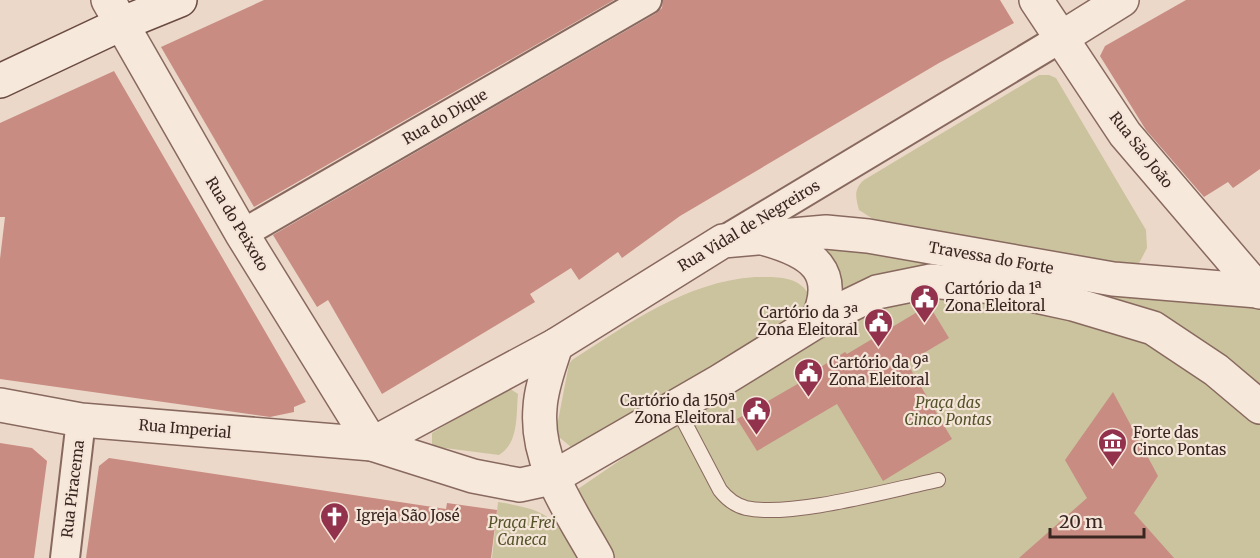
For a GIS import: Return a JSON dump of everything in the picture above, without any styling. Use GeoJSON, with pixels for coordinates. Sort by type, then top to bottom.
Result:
{"type":"FeatureCollection","features":[{"type":"Feature","properties":{"kind":"street"},"geometry":{"type":"LineString","coordinates":[[0,81],[115,12],[180,0]]}},
{"type":"Feature","properties":{"kind":"street","name":"Rua do Dique"},"geometry":{"type":"LineString","coordinates":[[242,234],[647,0]]}},
{"type":"Feature","properties":{"kind":"street","name":"Rua São João"},"geometry":{"type":"LineString","coordinates":[[1036,0],[1125,134],[1260,291]]}},
{"type":"Feature","properties":{"kind":"street","name":"Rua Vidal de Negreiros"},"geometry":{"type":"LineString","coordinates":[[372,444],[556,345],[723,241],[1122,0]]}},
{"type":"Feature","properties":{"kind":"street","name":"Rua do Peixoto"},"geometry":{"type":"LineString","coordinates":[[115,12],[242,234],[372,444]]}},
{"type":"Feature","properties":{"kind":"street","name":"Travessa do Forte"},"geometry":{"type":"LineString","coordinates":[[723,241],[826,232],[868,236],[1113,279],[1260,291]]}},
{"type":"Feature","properties":{"kind":"street"},"geometry":{"type":"LineString","coordinates":[[760,238],[789,246],[808,258],[822,272],[827,286],[824,305],[817,321]]}},
{"type":"Feature","properties":{"kind":"street"},"geometry":{"type":"LineString","coordinates":[[372,444],[473,476],[520,485],[552,478],[817,321],[877,292],[931,281],[994,287],[1073,304],[1152,328],[1216,370],[1260,407]]}},
{"type":"Feature","properties":{"kind":"street"},"geometry":{"type":"LineString","coordinates":[[556,345],[540,408],[541,431],[552,478],[597,558]]}},
{"type":"Feature","properties":{"kind":"street","name":"Rua Imperial"},"geometry":{"type":"LineString","coordinates":[[0,405],[81,420],[372,444]]}},
{"type":"Feature","properties":{"kind":"street","name":"Rua Piracema"},"geometry":{"type":"LineString","coordinates":[[65,558],[81,420]]}},
{"type":"Feature","properties":{"kind":"lane"},"geometry":{"type":"LineString","coordinates":[[1216,370],[1260,417]]}},
{"type":"Feature","properties":{"kind":"lane"},"geometry":{"type":"LineString","coordinates":[[676,406],[720,490],[728,500],[747,508],[793,509],[938,480]]}},
{"type":"Feature","properties":{"kind":"green space"},"geometry":{"type":"Polygon","coordinates":[[[1039,75],[1056,78],[1146,230],[1147,248],[1136,269],[1120,273],[873,219],[859,210],[857,191],[864,180],[1039,75]]]}},
{"type":"Feature","properties":{"kind":"green space","name":"Praça das Cinco Pontas"},"geometry":{"type":"Polygon","coordinates":[[[795,241],[1249,300],[1260,308],[1260,558],[612,558],[575,491],[717,394],[828,327],[795,241]]]}},
{"type":"Feature","properties":{"kind":"green space"},"geometry":{"type":"Polygon","coordinates":[[[755,277],[785,278],[805,288],[809,295],[802,316],[576,447],[571,447],[559,437],[557,426],[569,364],[572,360],[659,306],[705,287],[729,280],[755,277]]]}},
{"type":"Feature","properties":{"kind":"green space"},"geometry":{"type":"Polygon","coordinates":[[[509,388],[518,394],[515,428],[510,443],[499,455],[437,447],[432,444],[432,433],[509,388]]]}},
{"type":"Feature","properties":{"kind":"green space","name":"Praça Frei Caneca"},"geometry":{"type":"Polygon","coordinates":[[[498,502],[528,508],[548,517],[563,533],[579,558],[492,558],[498,502]]]}},
{"type":"Feature","properties":{"kind":"building"},"geometry":{"type":"Polygon","coordinates":[[[264,0],[614,0],[254,207],[161,47],[264,0]]]}},
{"type":"Feature","properties":{"kind":"building"},"geometry":{"type":"Polygon","coordinates":[[[663,0],[1000,0],[1014,23],[939,63],[680,216],[622,258],[618,252],[579,280],[571,268],[530,294],[535,302],[382,394],[328,300],[317,307],[273,235],[655,14],[662,8],[663,0]]]}},
{"type":"Feature","properties":{"kind":"building"},"geometry":{"type":"Polygon","coordinates":[[[1186,0],[1260,0],[1260,169],[1233,188],[1228,182],[1204,197],[1146,130],[1100,56],[1105,46],[1186,0]]]}},
{"type":"Feature","properties":{"kind":"building"},"geometry":{"type":"Polygon","coordinates":[[[114,71],[306,402],[294,407],[294,412],[270,417],[0,379],[0,259],[5,217],[0,217],[0,123],[114,71]]]}},
{"type":"Feature","properties":{"kind":"building"},"geometry":{"type":"Polygon","coordinates":[[[929,305],[949,338],[907,363],[952,439],[883,481],[837,404],[757,451],[737,419],[820,371],[819,368],[845,352],[847,354],[929,305]]]}},
{"type":"Feature","properties":{"kind":"building","name":"Forte das Cinco Pontas"},"geometry":{"type":"Polygon","coordinates":[[[1113,392],[1158,476],[1134,513],[1174,558],[1019,558],[1087,498],[1065,460],[1113,392]]]}},
{"type":"Feature","properties":{"kind":"building"},"geometry":{"type":"Polygon","coordinates":[[[0,443],[32,448],[47,461],[34,558],[0,558],[0,443]]]}},
{"type":"Feature","properties":{"kind":"building"},"geometry":{"type":"Polygon","coordinates":[[[109,458],[446,509],[447,503],[497,510],[491,558],[86,558],[99,466],[109,458]]]}},
{"type":"Feature","properties":{"kind":"place","name":"Cartório da 1ª Zona Eleitoral"},"geometry":{"type":"Point","coordinates":[924,324]}},
{"type":"Feature","properties":{"kind":"place","name":"Cartório da 3ª Zona Eleitoral"},"geometry":{"type":"Point","coordinates":[879,348]}},
{"type":"Feature","properties":{"kind":"place","name":"Cartório da 9ª Zona Eleitoral"},"geometry":{"type":"Point","coordinates":[808,398]}},
{"type":"Feature","properties":{"kind":"place","name":"Cartório da 150ª Zona Eleitoral"},"geometry":{"type":"Point","coordinates":[756,436]}},
{"type":"Feature","properties":{"kind":"place","name":"Forte das Cinco Pontas"},"geometry":{"type":"Point","coordinates":[1112,468]}},
{"type":"Feature","properties":{"kind":"place","name":"Igreja São José"},"geometry":{"type":"Point","coordinates":[335,542]}}]}
